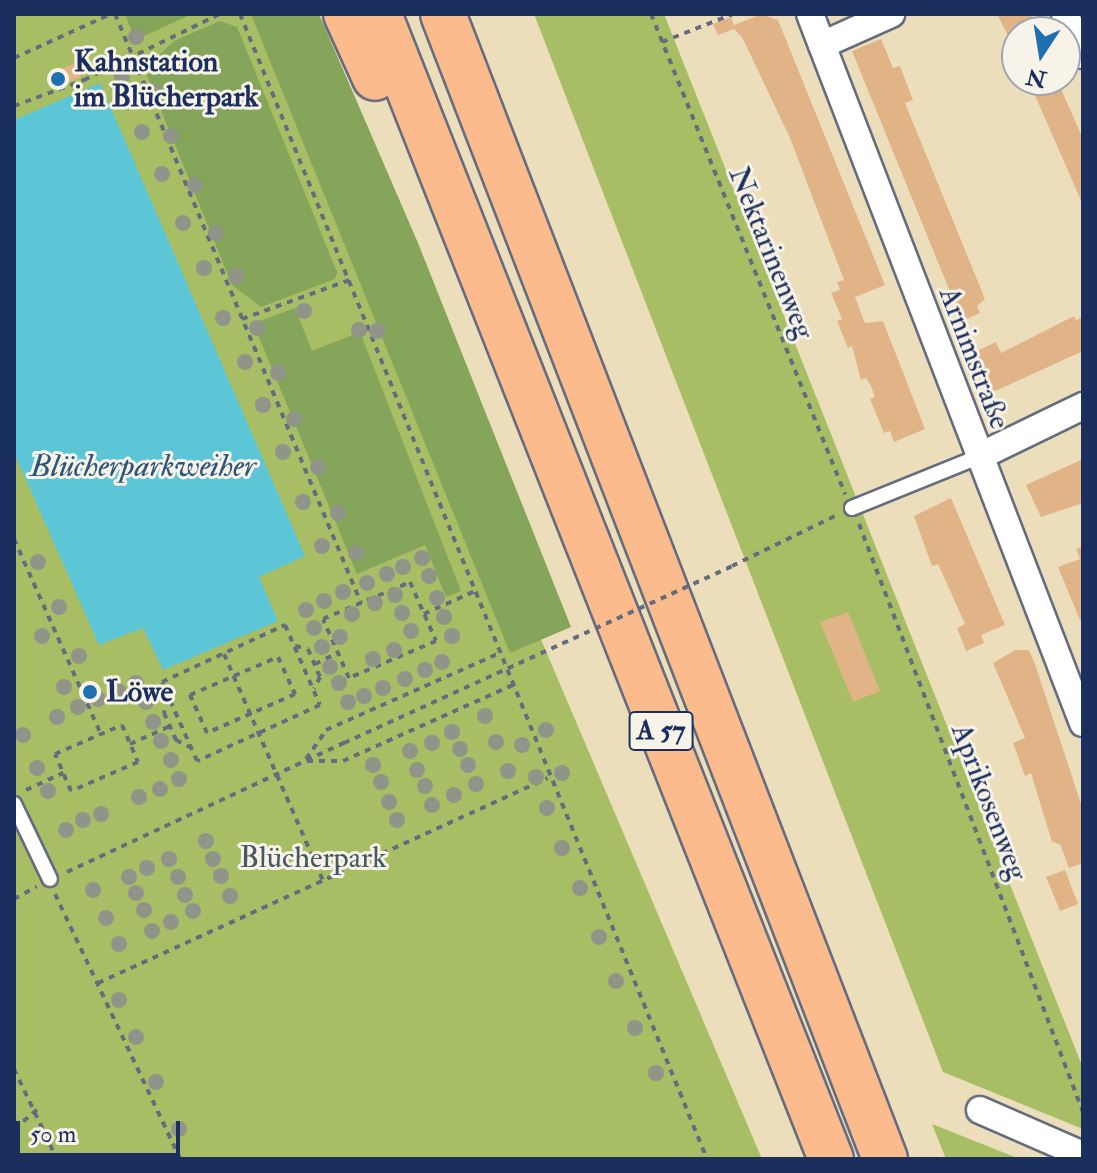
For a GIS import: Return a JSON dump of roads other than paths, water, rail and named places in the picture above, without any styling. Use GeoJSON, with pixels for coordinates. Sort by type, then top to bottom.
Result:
{"type":"FeatureCollection","features":[{"type":"Feature","properties":{"kind":"highway"},"geometry":{"type":"LineString","coordinates":[[346,14],[455,254],[490,303]]}},
{"type":"Feature","properties":{"kind":"highway","name":"A 57"},"geometry":{"type":"LineString","coordinates":[[379,14],[490,303],[831,1159]]}},
{"type":"Feature","properties":{"kind":"highway","name":"A 57"},"geometry":{"type":"LineString","coordinates":[[443,14],[885,1159]]}},
{"type":"Feature","properties":{"kind":"street","name":"Arnimstraße"},"geometry":{"type":"LineString","coordinates":[[810,14],[978,457],[1083,723]]}},
{"type":"Feature","properties":{"kind":"street"},"geometry":{"type":"LineString","coordinates":[[822,45],[891,14]]}},
{"type":"Feature","properties":{"kind":"street"},"geometry":{"type":"LineString","coordinates":[[1065,14],[1083,55]]}},
{"type":"Feature","properties":{"kind":"street"},"geometry":{"type":"LineString","coordinates":[[978,457],[1083,406]]}},
{"type":"Feature","properties":{"kind":"street"},"geometry":{"type":"LineString","coordinates":[[980,1110],[1083,1155]]}},
{"type":"Feature","properties":{"kind":"lane"},"geometry":{"type":"LineString","coordinates":[[852,508],[978,457]]}},
{"type":"Feature","properties":{"kind":"lane"},"geometry":{"type":"LineString","coordinates":[[14,804],[50,879]]}},
{"type":"Feature","properties":{"kind":"water","name":"Blücherparkweiher"},"geometry":{"type":"Polygon","coordinates":[[[100,83],[305,556],[259,577],[278,621],[163,670],[143,628],[99,645],[14,453],[14,120],[100,83]]]}},
{"type":"Feature","properties":{"kind":"place","name":"Kahnstation im Blücherpark"},"geometry":{"type":"Point","coordinates":[58,79]}},
{"type":"Feature","properties":{"kind":"place","name":"Löwe"},"geometry":{"type":"Point","coordinates":[90,692]}},
{"type":"Feature","properties":{"kind":"park label","name":"Blücherpark"},"geometry":{"type":"Point","coordinates":[313,858]}}]}
